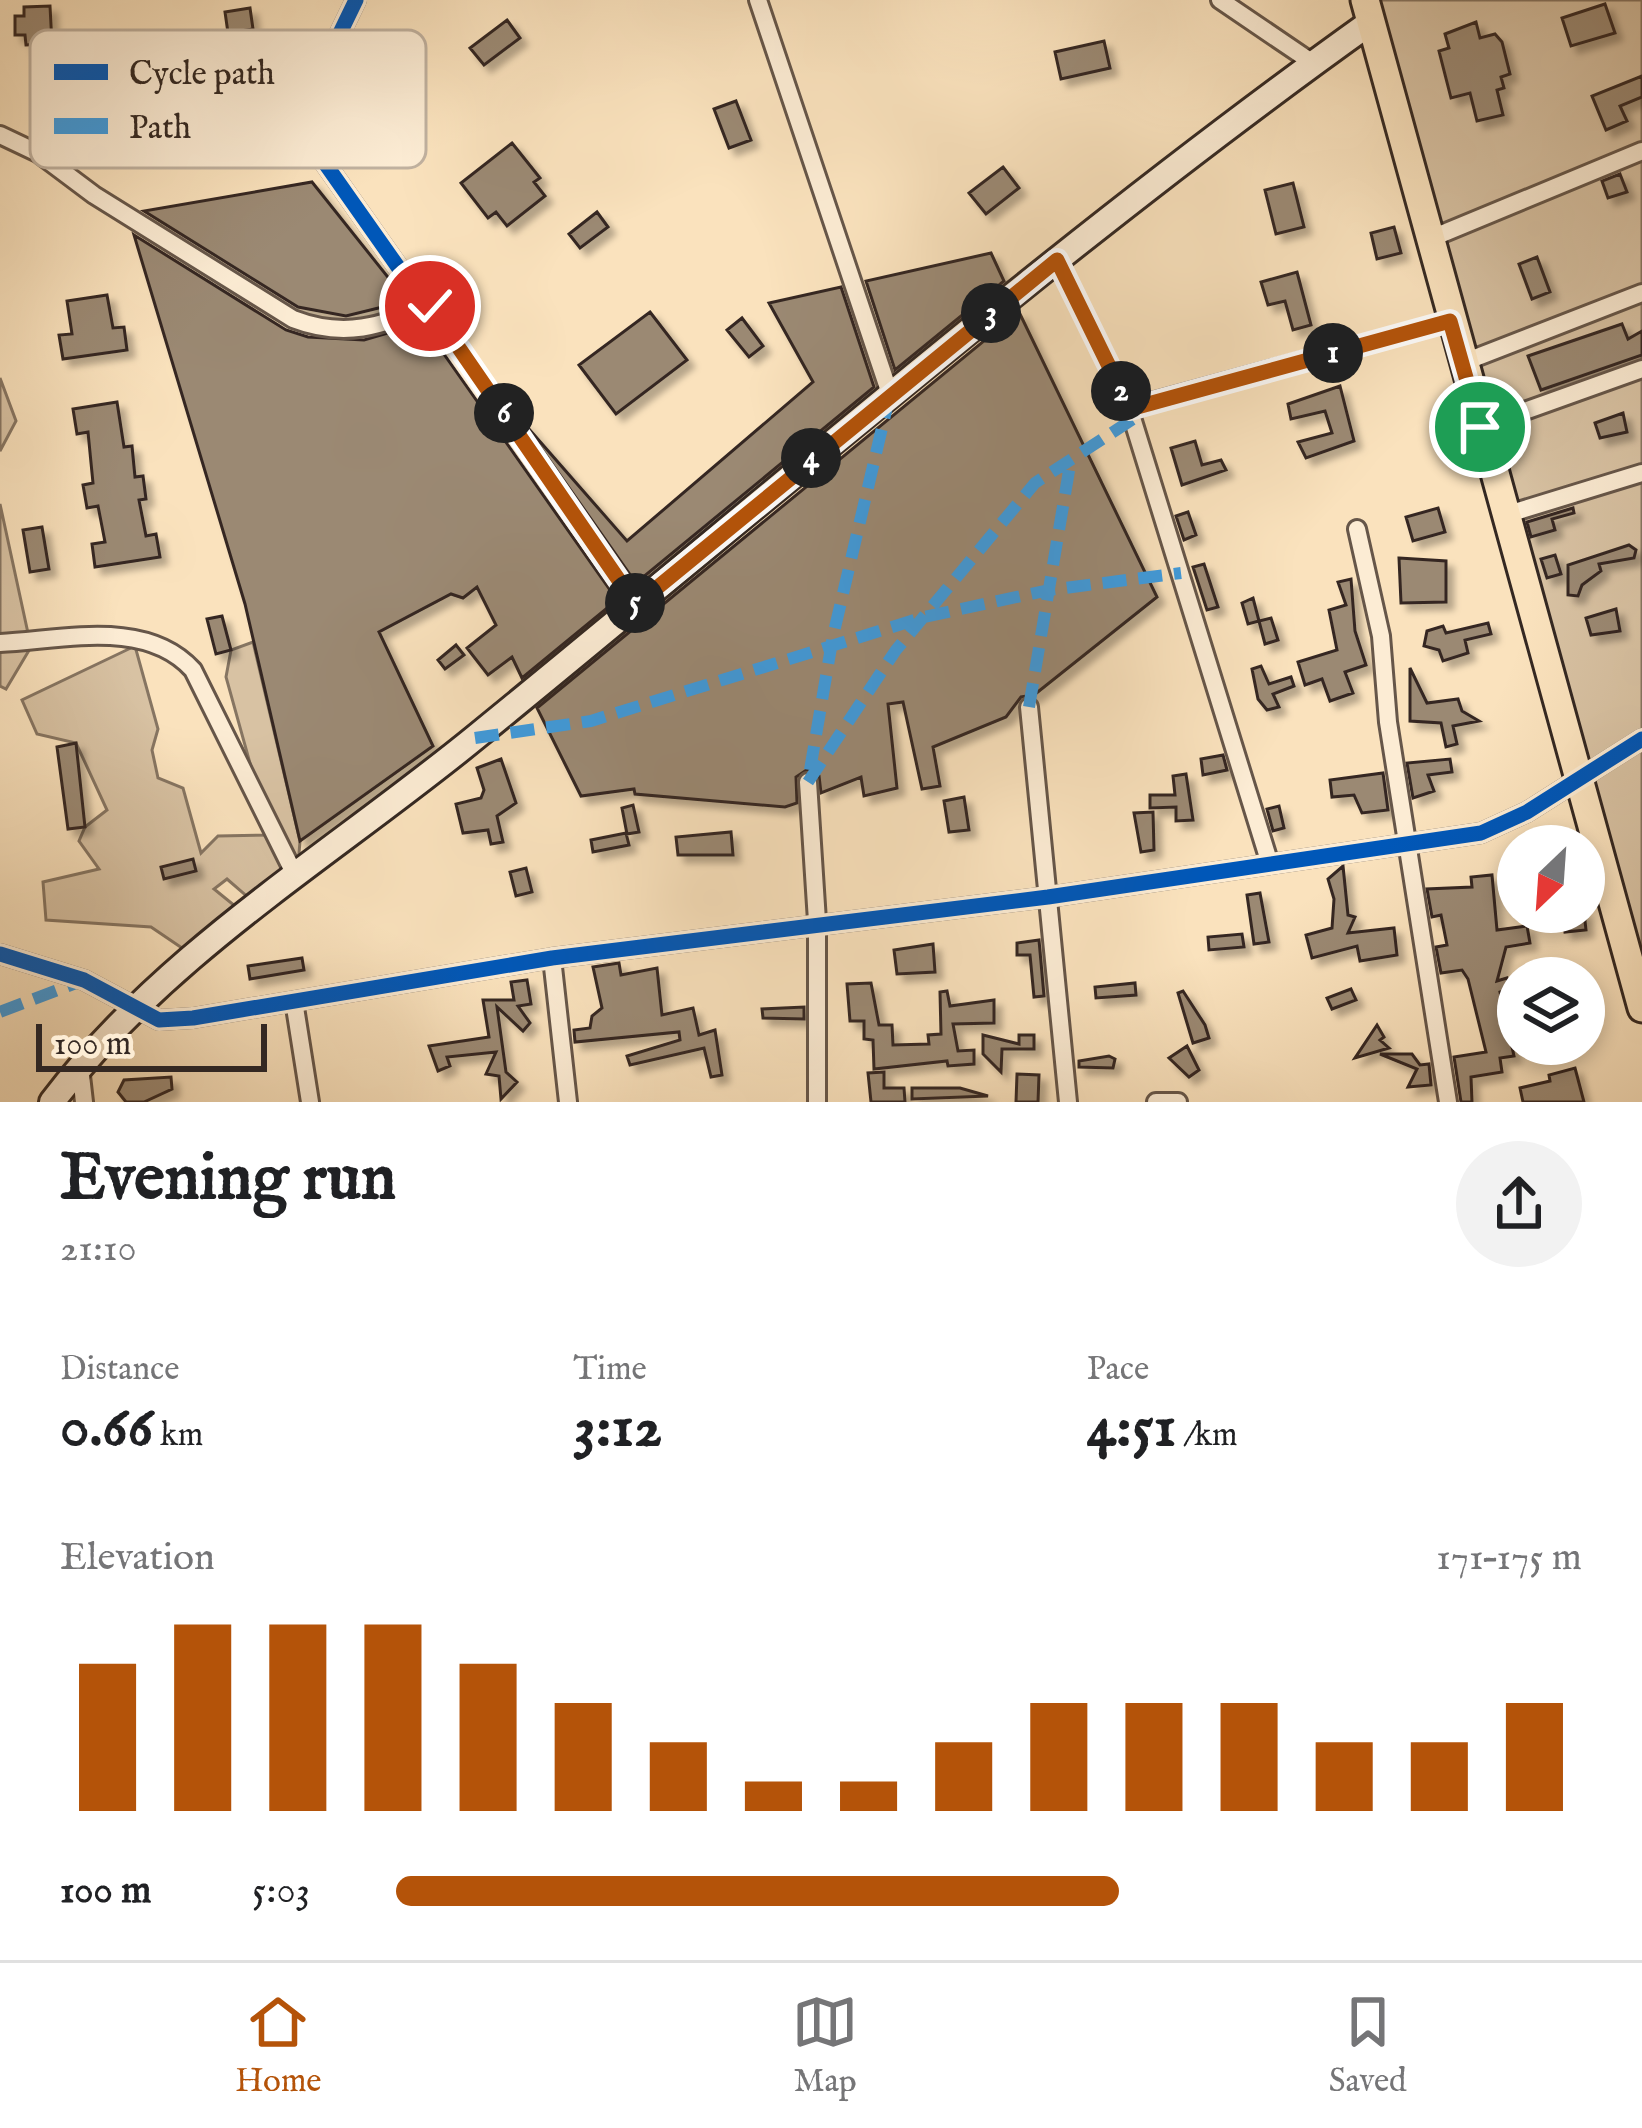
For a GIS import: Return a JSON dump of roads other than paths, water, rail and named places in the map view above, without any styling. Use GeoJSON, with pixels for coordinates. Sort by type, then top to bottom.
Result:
{"type":"FeatureCollection","features":[{"type":"Feature","properties":{"kind":"main road"},"geometry":{"type":"LineString","coordinates":[[52,1102],[135,1009],[295,875],[443,764],[890,394],[1313,63],[1368,11],[1427,240],[1642,1008]]}},
{"type":"Feature","properties":{"kind":"street"},"geometry":{"type":"LineString","coordinates":[[341,30],[356,0]]}},
{"type":"Feature","properties":{"kind":"street"},"geometry":{"type":"LineString","coordinates":[[758,0],[890,394]]}},
{"type":"Feature","properties":{"kind":"street"},"geometry":{"type":"LineString","coordinates":[[1220,0],[1313,63]]}},
{"type":"Feature","properties":{"kind":"street"},"geometry":{"type":"LineString","coordinates":[[0,135],[30,149]]}},
{"type":"Feature","properties":{"kind":"street"},"geometry":{"type":"LineString","coordinates":[[1427,240],[1642,151]]}},
{"type":"Feature","properties":{"kind":"street"},"geometry":{"type":"LineString","coordinates":[[58,168],[293,319],[323,331],[351,332],[430,306]]}},
{"type":"Feature","properties":{"kind":"street"},"geometry":{"type":"LineString","coordinates":[[329,168],[636,605]]}},
{"type":"Feature","properties":{"kind":"street"},"geometry":{"type":"LineString","coordinates":[[1057,260],[1130,409],[1270,864]]}},
{"type":"Feature","properties":{"kind":"street"},"geometry":{"type":"LineString","coordinates":[[1462,363],[1642,292]]}},
{"type":"Feature","properties":{"kind":"street"},"geometry":{"type":"LineString","coordinates":[[1130,409],[1450,321]]}},
{"type":"Feature","properties":{"kind":"street"},"geometry":{"type":"LineString","coordinates":[[1480,427],[1642,369]]}},
{"type":"Feature","properties":{"kind":"street"},"geometry":{"type":"LineString","coordinates":[[1505,515],[1642,473]]}},
{"type":"Feature","properties":{"kind":"street"},"geometry":{"type":"LineString","coordinates":[[1357,529],[1381,636],[1388,722],[1448,1102]]}},
{"type":"Feature","properties":{"kind":"street"},"geometry":{"type":"LineString","coordinates":[[0,643],[135,636],[178,654],[193,670],[295,875]]}},
{"type":"Feature","properties":{"kind":"street"},"geometry":{"type":"LineString","coordinates":[[1029,707],[1068,1102]]}},
{"type":"Feature","properties":{"kind":"street"},"geometry":{"type":"LineString","coordinates":[[0,954],[84,980],[135,1009],[174,1021],[551,958],[817,921],[1048,897],[1481,833],[1527,812],[1642,740]]}},
{"type":"Feature","properties":{"kind":"street"},"geometry":{"type":"LineString","coordinates":[[808,782],[817,921],[818,1102]]}},
{"type":"Feature","properties":{"kind":"street"},"geometry":{"type":"LineString","coordinates":[[551,958],[568,1102]]}},
{"type":"Feature","properties":{"kind":"street"},"geometry":{"type":"LineString","coordinates":[[294,1001],[310,1102]]}},
{"type":"Feature","properties":{"kind":"street"},"geometry":{"type":"LineString","coordinates":[[80,1066],[84,1102]]}},
{"type":"Feature","properties":{"kind":"street"},"geometry":{"type":"LineString","coordinates":[[1156,1102],[1178,1102]]}}]}
